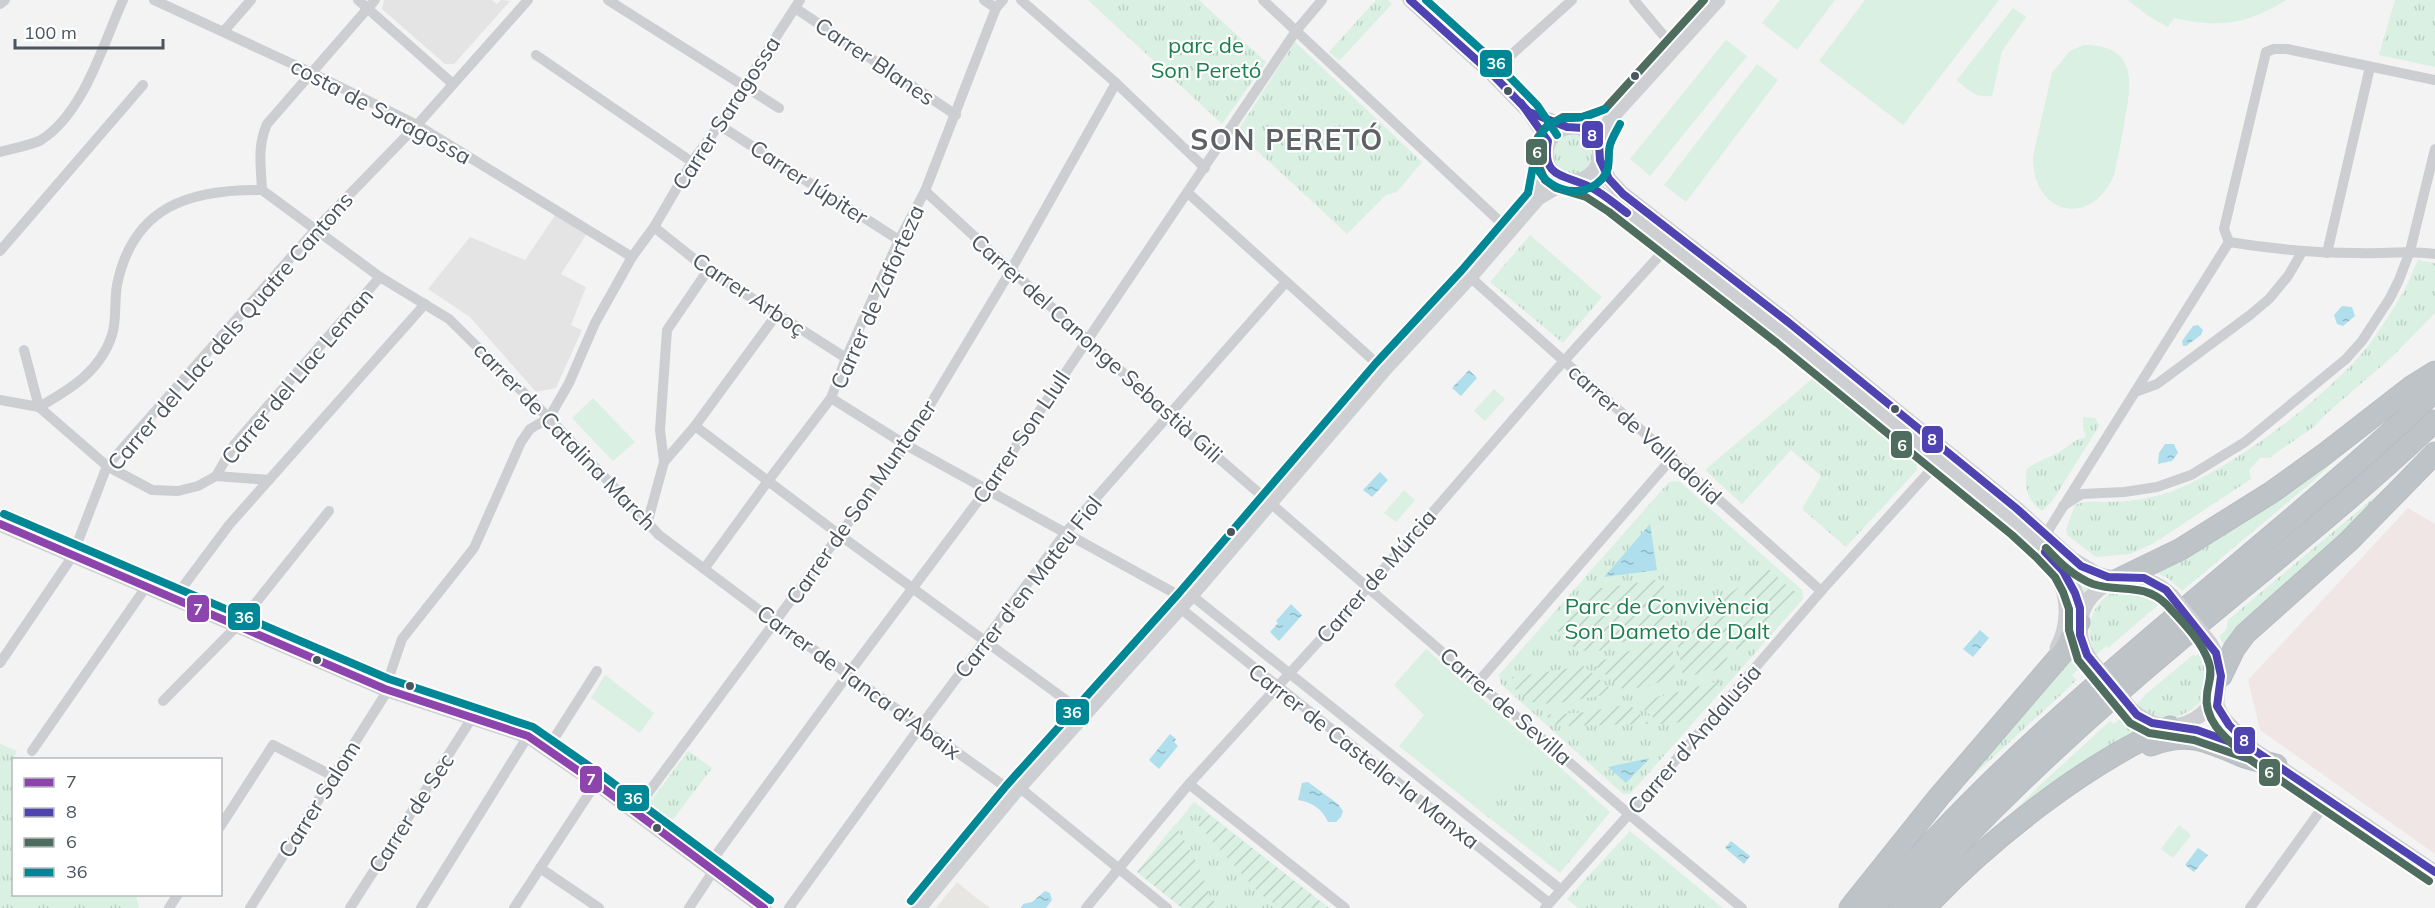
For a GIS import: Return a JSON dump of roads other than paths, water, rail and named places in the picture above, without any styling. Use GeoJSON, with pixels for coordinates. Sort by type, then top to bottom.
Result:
{"type":"FeatureCollection","features":[{"type":"Feature","properties":{"kind":"highway"},"geometry":{"type":"LineString","coordinates":[[2122,579],[2191,543],[2265,497],[2411,387],[2435,372]]}},
{"type":"Feature","properties":{"kind":"highway"},"geometry":{"type":"LineString","coordinates":[[1874,908],[1944,830],[2049,726],[2120,663],[2331,486],[2435,391]]}},
{"type":"Feature","properties":{"kind":"highway"},"geometry":{"type":"LineString","coordinates":[[1900,908],[1956,845],[2063,741],[2358,491],[2435,421]]}},
{"type":"Feature","properties":{"kind":"highway"},"geometry":{"type":"LineString","coordinates":[[2219,685],[2234,649],[2245,634],[2349,541],[2435,453]]}},
{"type":"Feature","properties":{"kind":"highway"},"geometry":{"type":"LineString","coordinates":[[1850,908],[1938,798],[2065,650],[2079,620]]}},
{"type":"Feature","properties":{"kind":"highway"},"geometry":{"type":"LineString","coordinates":[[1925,908],[1974,860],[2067,787],[2127,748],[2172,727]]}},
{"type":"Feature","properties":{"kind":"highway"},"geometry":{"type":"LineString","coordinates":[[2067,787],[2134,752],[2176,738],[2210,742],[2241,755],[2277,765]]}},
{"type":"Feature","properties":{"kind":"street"},"geometry":{"type":"LineString","coordinates":[[0,4],[5,0]]}},
{"type":"Feature","properties":{"kind":"street"},"geometry":{"type":"LineString","coordinates":[[0,152],[40,140],[79,100],[123,0]]}},
{"type":"Feature","properties":{"kind":"street","name":"costa de Saragossa"},"geometry":{"type":"LineString","coordinates":[[154,0],[224,31],[417,125],[632,257]]}},
{"type":"Feature","properties":{"kind":"street"},"geometry":{"type":"LineString","coordinates":[[224,31],[251,0]]}},
{"type":"Feature","properties":{"kind":"street"},"geometry":{"type":"LineString","coordinates":[[358,0],[371,4],[453,84]]}},
{"type":"Feature","properties":{"kind":"street"},"geometry":{"type":"LineString","coordinates":[[608,0],[779,108]]}},
{"type":"Feature","properties":{"kind":"street"},"geometry":{"type":"LineString","coordinates":[[984,0],[1000,4]]}},
{"type":"Feature","properties":{"kind":"street"},"geometry":{"type":"LineString","coordinates":[[1021,0],[1116,82],[1205,168]]}},
{"type":"Feature","properties":{"kind":"street"},"geometry":{"type":"LineString","coordinates":[[1263,0],[1510,231]]}},
{"type":"Feature","properties":{"kind":"street","name":"Carrer Son Llull"},"geometry":{"type":"LineString","coordinates":[[689,908],[711,868],[849,673],[987,489],[1296,31],[1322,0]]}},
{"type":"Feature","properties":{"kind":"street"},"geometry":{"type":"LineString","coordinates":[[1410,0],[1491,73],[1529,112],[1548,141]]}},
{"type":"Feature","properties":{"kind":"street"},"geometry":{"type":"LineString","coordinates":[[1491,73],[1572,0]]}},
{"type":"Feature","properties":{"kind":"street"},"geometry":{"type":"LineString","coordinates":[[1634,0],[1674,48]]}},
{"type":"Feature","properties":{"kind":"street"},"geometry":{"type":"LineString","coordinates":[[919,908],[1017,790],[1186,601],[1384,370],[1470,277],[1538,198],[1571,181],[1589,176],[1611,118],[1718,0]]}},
{"type":"Feature","properties":{"kind":"street","name":"Carrer del Llac dels Quatre Cantons"},"geometry":{"type":"LineString","coordinates":[[0,663],[72,556],[107,466],[315,230],[417,125],[525,1]]}},
{"type":"Feature","properties":{"kind":"street"},"geometry":{"type":"LineString","coordinates":[[39,407],[75,386],[96,364],[113,335],[116,287],[126,254],[144,227],[175,204],[198,194],[229,189],[262,190],[258,158],[261,138],[278,109],[371,4]]}},
{"type":"Feature","properties":{"kind":"street","name":"Carrer Saragossa"},"geometry":{"type":"LineString","coordinates":[[654,227],[692,162],[719,125],[797,4]]}},
{"type":"Feature","properties":{"kind":"street","name":"Carrer Blanes"},"geometry":{"type":"LineString","coordinates":[[797,4],[956,115]]}},
{"type":"Feature","properties":{"kind":"street","name":"Carrer de Zaforteza"},"geometry":{"type":"LineString","coordinates":[[704,569],[831,398],[846,358],[899,240],[925,191],[1000,4]]}},
{"type":"Feature","properties":{"kind":"street"},"geometry":{"type":"LineString","coordinates":[[2229,242],[2224,229],[2266,52],[2274,49],[2287,50],[2435,80]]}},
{"type":"Feature","properties":{"kind":"street"},"geometry":{"type":"LineString","coordinates":[[536,55],[692,162]]}},
{"type":"Feature","properties":{"kind":"street"},"geometry":{"type":"LineString","coordinates":[[2327,253],[2370,67]]}},
{"type":"Feature","properties":{"kind":"street","name":"Carrer de Son Muntaner"},"geometry":{"type":"LineString","coordinates":[[634,812],[841,536],[906,445],[1011,270],[1116,82]]}},
{"type":"Feature","properties":{"kind":"street"},"geometry":{"type":"LineString","coordinates":[[0,251],[143,85]]}},
{"type":"Feature","properties":{"kind":"street"},"geometry":{"type":"LineString","coordinates":[[1529,112],[1590,132],[1609,179],[1623,194],[1788,322],[2046,534],[2072,559],[2090,571],[2108,577],[2151,581],[2172,596],[2210,643],[2219,661],[2217,706],[2224,719],[2254,750],[2435,873]]}},
{"type":"Feature","properties":{"kind":"street"},"geometry":{"type":"LineString","coordinates":[[1538,198],[1548,141],[1553,135],[1611,118]]}},
{"type":"Feature","properties":{"kind":"street","name":"Carrer Júpiter"},"geometry":{"type":"LineString","coordinates":[[719,125],[899,240]]}},
{"type":"Feature","properties":{"kind":"street"},"geometry":{"type":"LineString","coordinates":[[2063,506],[2082,494],[2146,489],[2191,475],[2245,442],[2346,359],[2362,341],[2390,298],[2410,251],[2435,149]]}},
{"type":"Feature","properties":{"kind":"street"},"geometry":{"type":"LineString","coordinates":[[1546,158],[1553,173],[1592,188],[1607,198],[1784,335],[2043,550],[2070,582],[2080,608],[2082,642],[2090,659],[2130,708],[2145,720],[2172,727],[2197,729],[2254,750]]}},
{"type":"Feature","properties":{"kind":"street","name":"carrer de Catalina March"},"geometry":{"type":"LineString","coordinates":[[262,190],[380,278],[449,319],[471,338],[549,418],[647,524],[704,569]]}},
{"type":"Feature","properties":{"kind":"street","name":"Carrer del Canonge Sebastià Gili"},"geometry":{"type":"LineString","coordinates":[[925,191],[1170,416],[1270,503]]}},
{"type":"Feature","properties":{"kind":"street"},"geometry":{"type":"LineString","coordinates":[[1188,193],[1384,370]]}},
{"type":"Feature","properties":{"kind":"street"},"geometry":{"type":"LineString","coordinates":[[549,418],[569,383],[595,323],[632,257],[654,227]]}},
{"type":"Feature","properties":{"kind":"street","name":"Carrer Arboç"},"geometry":{"type":"LineString","coordinates":[[654,227],[708,270],[846,358]]}},
{"type":"Feature","properties":{"kind":"street"},"geometry":{"type":"LineString","coordinates":[[2229,242],[2302,252],[2410,251],[2435,254]]}},
{"type":"Feature","properties":{"kind":"street"},"geometry":{"type":"LineString","coordinates":[[2046,534],[2229,242]]}},
{"type":"Feature","properties":{"kind":"street","name":"Carrer de Múrcia"},"geometry":{"type":"LineString","coordinates":[[1086,908],[1190,784],[1368,587],[1564,361],[1668,246]]}},
{"type":"Feature","properties":{"kind":"street"},"geometry":{"type":"LineString","coordinates":[[2134,392],[2157,384],[2250,315],[2281,286],[2296,266],[2302,252]]}},
{"type":"Feature","properties":{"kind":"street"},"geometry":{"type":"LineString","coordinates":[[647,524],[664,462],[660,430],[667,330],[708,270]]}},
{"type":"Feature","properties":{"kind":"street","name":"carrer de Valladolid"},"geometry":{"type":"LineString","coordinates":[[1470,277],[1821,591]]}},
{"type":"Feature","properties":{"kind":"street","name":"Carrer del Llac Leman"},"geometry":{"type":"LineString","coordinates":[[216,476],[234,445],[380,278]]}},
{"type":"Feature","properties":{"kind":"street","name":"Carrer d'en Mateu Fiol"},"geometry":{"type":"LineString","coordinates":[[789,908],[984,640],[1066,532],[1286,282]]}},
{"type":"Feature","properties":{"kind":"street"},"geometry":{"type":"LineString","coordinates":[[174,600],[229,525],[425,304]]}},
{"type":"Feature","properties":{"kind":"street"},"geometry":{"type":"LineString","coordinates":[[664,462],[695,426],[777,314]]}},
{"type":"Feature","properties":{"kind":"street"},"geometry":{"type":"LineString","coordinates":[[24,350],[39,407]]}},
{"type":"Feature","properties":{"kind":"street"},"geometry":{"type":"LineString","coordinates":[[831,398],[906,445],[1066,532],[1186,601]]}},
{"type":"Feature","properties":{"kind":"street"},"geometry":{"type":"LineString","coordinates":[[0,400],[39,407],[107,466],[152,490],[178,491],[198,486],[216,476],[269,480]]}},
{"type":"Feature","properties":{"kind":"street","name":"Carrer Salom"},"geometry":{"type":"LineString","coordinates":[[250,908],[387,690],[402,639],[474,548],[521,442],[530,429],[549,418]]}},
{"type":"Feature","properties":{"kind":"street"},"geometry":{"type":"LineString","coordinates":[[695,426],[1085,714]]}},
{"type":"Feature","properties":{"kind":"street"},"geometry":{"type":"LineString","coordinates":[[1478,682],[1673,457]]}},
{"type":"Feature","properties":{"kind":"street","name":"Carrer d'Andalusia"},"geometry":{"type":"LineString","coordinates":[[1547,905],[1630,813],[1821,591],[1938,462]]}},
{"type":"Feature","properties":{"kind":"street","name":"Carrer de Sevilla"},"geometry":{"type":"LineString","coordinates":[[1270,503],[1743,908]]}},
{"type":"Feature","properties":{"kind":"street"},"geometry":{"type":"LineString","coordinates":[[163,702],[238,626],[329,511]]}},
{"type":"Feature","properties":{"kind":"street"},"geometry":{"type":"LineString","coordinates":[[2,529],[72,556],[387,690],[528,736],[548,748],[764,908]]}},
{"type":"Feature","properties":{"kind":"street"},"geometry":{"type":"LineString","coordinates":[[2025,696],[2028,687],[2058,646],[2066,617],[2062,587],[2043,550]]}},
{"type":"Feature","properties":{"kind":"street","name":"Carrer de Tanca d'Abaix"},"geometry":{"type":"LineString","coordinates":[[704,569],[920,727],[1017,790],[1167,908]]}},
{"type":"Feature","properties":{"kind":"street"},"geometry":{"type":"LineString","coordinates":[[2079,620],[2094,596],[2122,579]]}},
{"type":"Feature","properties":{"kind":"street"},"geometry":{"type":"LineString","coordinates":[[2254,750],[2229,711],[2225,695],[2228,675],[2244,644],[2290,600],[2306,580]]}},
{"type":"Feature","properties":{"kind":"street"},"geometry":{"type":"LineString","coordinates":[[32,751],[146,587]]}},
{"type":"Feature","properties":{"kind":"street","name":"Carrer de Castella-la Manxa"},"geometry":{"type":"LineString","coordinates":[[1186,601],[1290,672],[1560,889]]}},
{"type":"Feature","properties":{"kind":"street","name":"Carrer de Castella-la Manxa"},"geometry":{"type":"LineString","coordinates":[[1186,601],[1277,687],[1547,905]]}},
{"type":"Feature","properties":{"kind":"street"},"geometry":{"type":"LineString","coordinates":[[548,748],[597,670]]}},
{"type":"Feature","properties":{"kind":"street"},"geometry":{"type":"LineString","coordinates":[[2172,727],[2203,713],[2219,685]]}},
{"type":"Feature","properties":{"kind":"street","name":"Carrer de Sec"},"geometry":{"type":"LineString","coordinates":[[350,908],[472,718]]}},
{"type":"Feature","properties":{"kind":"street"},"geometry":{"type":"LineString","coordinates":[[422,908],[528,736]]}},
{"type":"Feature","properties":{"kind":"street"},"geometry":{"type":"LineString","coordinates":[[222,824],[273,745],[333,776]]}},
{"type":"Feature","properties":{"kind":"street"},"geometry":{"type":"LineString","coordinates":[[514,908],[596,783]]}},
{"type":"Feature","properties":{"kind":"street"},"geometry":{"type":"LineString","coordinates":[[1190,784],[1345,908]]}},
{"type":"Feature","properties":{"kind":"street"},"geometry":{"type":"LineString","coordinates":[[2250,908],[2328,800]]}},
{"type":"Feature","properties":{"kind":"street"},"geometry":{"type":"LineString","coordinates":[[540,868],[599,908]]}},
{"type":"Feature","properties":{"kind":"water"},"geometry":{"type":"Polygon","coordinates":[[[2342,306],[2352,307],[2355,316],[2343,326],[2337,324],[2334,315],[2342,306]]]}},
{"type":"Feature","properties":{"kind":"water"},"geometry":{"type":"Polygon","coordinates":[[[2198,325],[2203,330],[2201,335],[2183,346],[2182,341],[2193,326],[2198,325]]]}},
{"type":"Feature","properties":{"kind":"water"},"geometry":{"type":"Polygon","coordinates":[[[1469,370],[1477,378],[1461,396],[1452,388],[1469,370]]]}},
{"type":"Feature","properties":{"kind":"water"},"geometry":{"type":"Polygon","coordinates":[[[2165,444],[2174,444],[2178,453],[2172,461],[2158,464],[2159,453],[2165,444]]]}},
{"type":"Feature","properties":{"kind":"water"},"geometry":{"type":"Polygon","coordinates":[[[1380,472],[1388,480],[1372,497],[1363,490],[1380,472]]]}},
{"type":"Feature","properties":{"kind":"water"},"geometry":{"type":"Polygon","coordinates":[[[1650,524],[1657,570],[1604,577],[1650,524]]]}},
{"type":"Feature","properties":{"kind":"water"},"geometry":{"type":"Polygon","coordinates":[[[1291,604],[1302,615],[1279,641],[1270,632],[1278,623],[1276,621],[1291,604]]]}},
{"type":"Feature","properties":{"kind":"water"},"geometry":{"type":"Polygon","coordinates":[[[1980,630],[1989,638],[1973,657],[1963,649],[1980,630]]]}},
{"type":"Feature","properties":{"kind":"water"},"geometry":{"type":"Polygon","coordinates":[[[1170,734],[1176,739],[1174,742],[1178,746],[1159,769],[1149,760],[1170,734]]]}},
{"type":"Feature","properties":{"kind":"water"},"geometry":{"type":"Polygon","coordinates":[[[1650,758],[1626,783],[1608,767],[1650,758]]]}},
{"type":"Feature","properties":{"kind":"water"},"geometry":{"type":"Polygon","coordinates":[[[1308,782],[1338,804],[1343,811],[1336,822],[1328,822],[1316,807],[1298,800],[1302,783],[1308,782]]]}},
{"type":"Feature","properties":{"kind":"water"},"geometry":{"type":"Polygon","coordinates":[[[1731,841],[1750,856],[1744,864],[1725,848],[1731,841]]]}},
{"type":"Feature","properties":{"kind":"water"},"geometry":{"type":"Polygon","coordinates":[[[2198,848],[2208,855],[2194,872],[2185,865],[2198,848]]]}},
{"type":"Feature","properties":{"kind":"water"},"geometry":{"type":"Polygon","coordinates":[[[1045,891],[1050,893],[1052,900],[1046,908],[1021,908],[1023,904],[1032,902],[1045,891]]]}},
{"type":"Feature","properties":{"kind":"district","name":"SON PERETÓ"},"geometry":{"type":"Point","coordinates":[1287,140]}},
{"type":"Feature","properties":{"kind":"park label","name":"parc de Son Peretó"},"geometry":{"type":"Point","coordinates":[1206,58]}},
{"type":"Feature","properties":{"kind":"park label","name":"Parc de Convivència Son Dameto de Dalt"},"geometry":{"type":"Point","coordinates":[1667,618]}}]}
